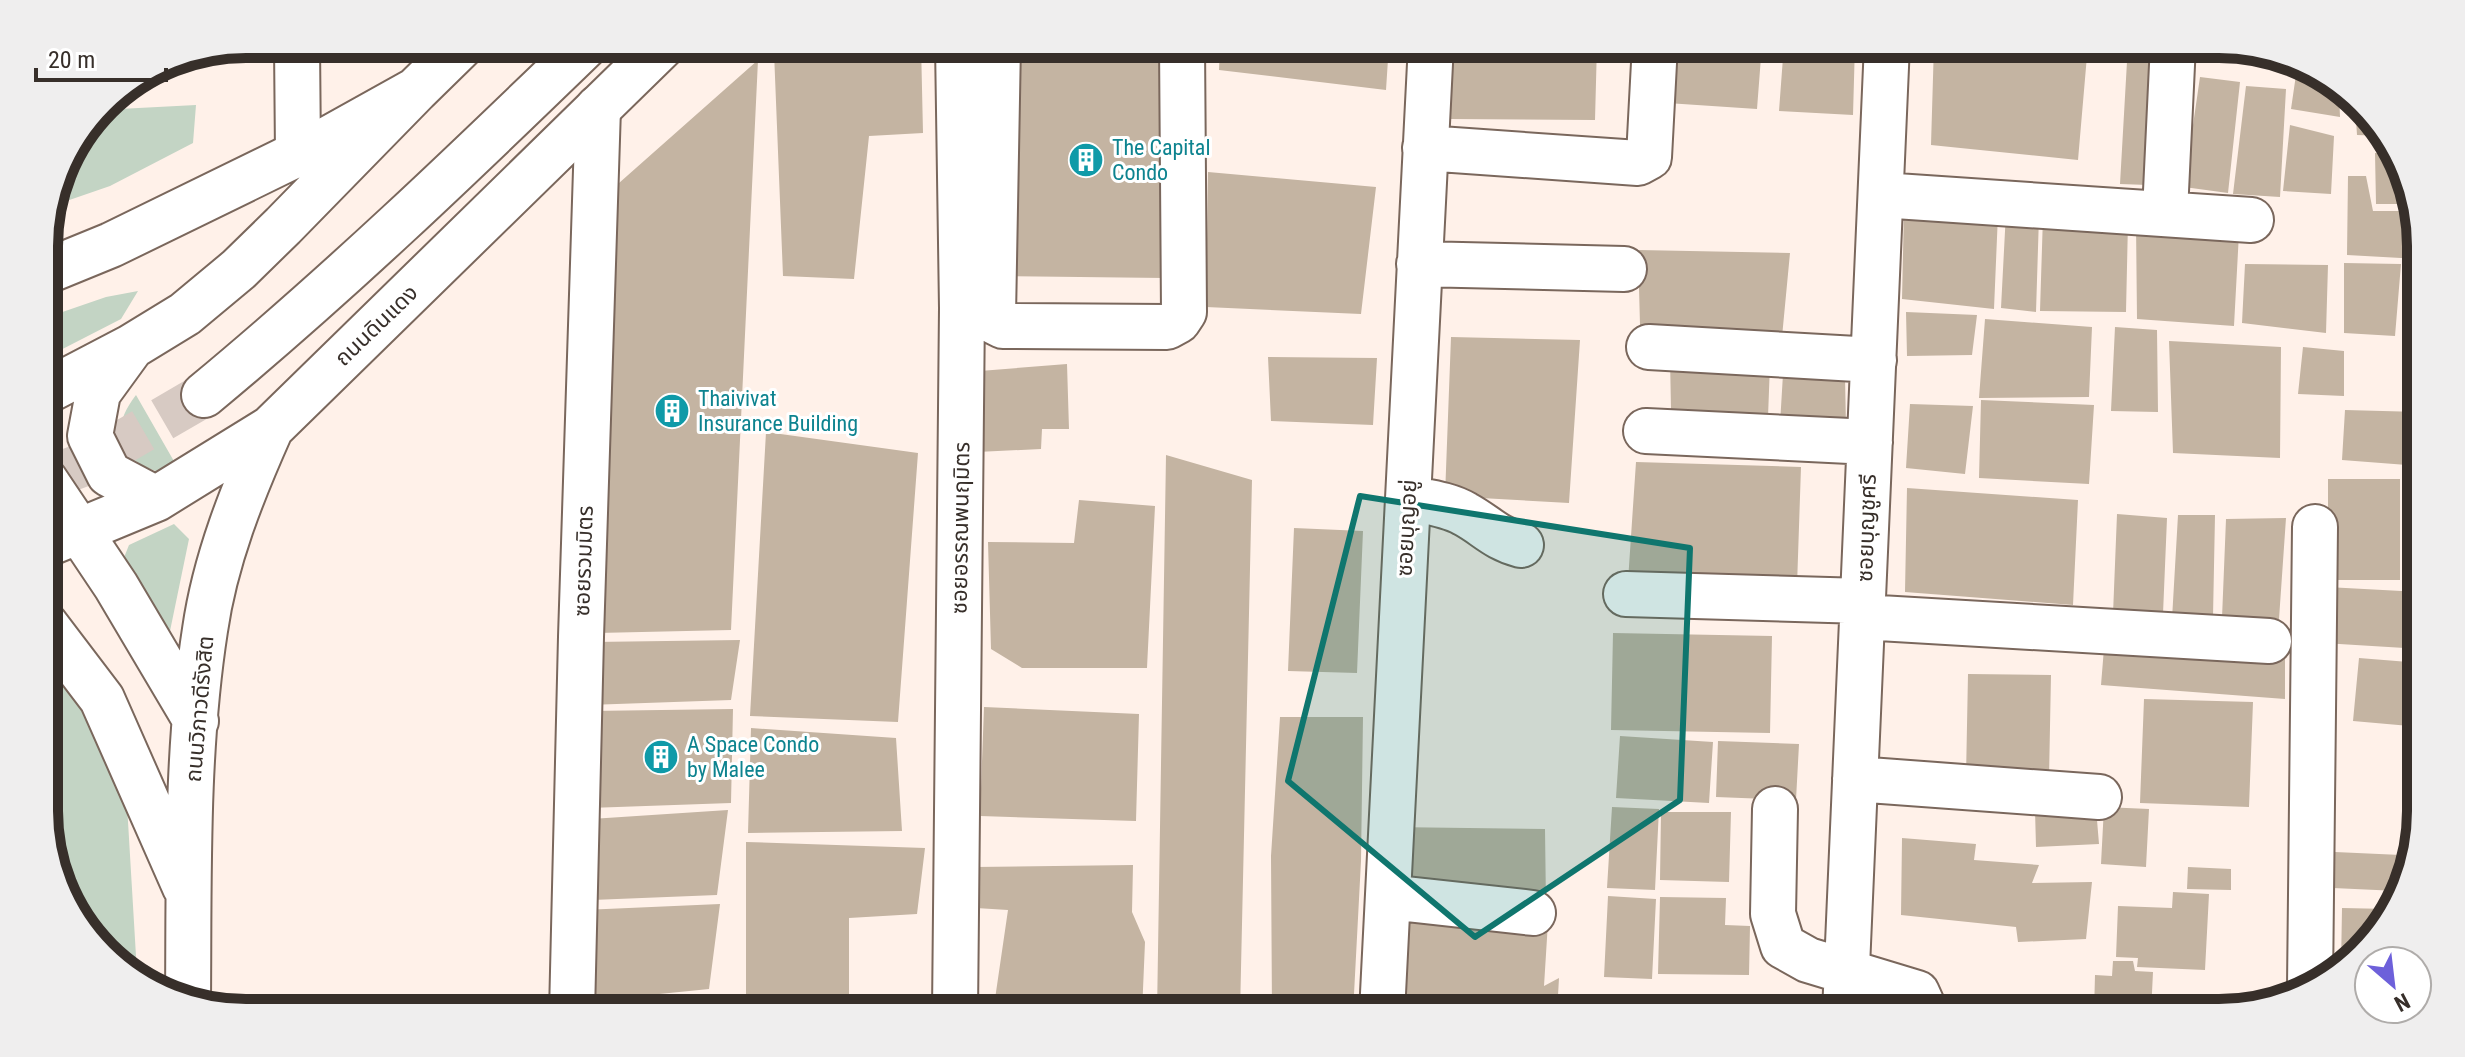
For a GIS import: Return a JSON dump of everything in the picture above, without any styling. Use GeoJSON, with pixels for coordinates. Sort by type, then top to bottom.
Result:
{"type":"FeatureCollection","features":[{"type":"Feature","properties":{"kind":"street"},"geometry":{"type":"LineString","coordinates":[[297,58],[298,155]]}},
{"type":"Feature","properties":{"kind":"street"},"geometry":{"type":"LineString","coordinates":[[58,385],[185,314],[239,269],[449,58]]}},
{"type":"Feature","properties":{"kind":"street"},"geometry":{"type":"LineString","coordinates":[[204,395],[288,326],[373,249],[572,58]]}},
{"type":"Feature","properties":{"kind":"street","name":"ถนนดินแดง"},"geometry":{"type":"LineString","coordinates":[[62,538],[156,499],[271,428],[650,58]]}},
{"type":"Feature","properties":{"kind":"street","name":"ซอยอรรณพนฤมิตร"},"geometry":{"type":"LineString","coordinates":[[955,999],[962,324],[958,58]]}},
{"type":"Feature","properties":{"kind":"street"},"geometry":{"type":"LineString","coordinates":[[998,58],[995,322],[1003,326],[1167,327],[1178,321],[1184,312],[1182,58]]}},
{"type":"Feature","properties":{"kind":"street","name":"ซอยบุญอยู่"},"geometry":{"type":"LineString","coordinates":[[1383,999],[1430,58]]}},
{"type":"Feature","properties":{"kind":"street"},"geometry":{"type":"LineString","coordinates":[[1425,148],[1638,163],[1649,157],[1654,58]]}},
{"type":"Feature","properties":{"kind":"street","name":"ซอยบุญชูศรี"},"geometry":{"type":"LineString","coordinates":[[1845,999],[1886,58]]}},
{"type":"Feature","properties":{"kind":"street"},"geometry":{"type":"LineString","coordinates":[[2165,212],[2172,58]]}},
{"type":"Feature","properties":{"kind":"street"},"geometry":{"type":"LineString","coordinates":[[58,267],[111,245],[298,155],[416,90]]}},
{"type":"Feature","properties":{"kind":"street","name":"ซอยรวมมิตร"},"geometry":{"type":"LineString","coordinates":[[572,999],[598,108]]}},
{"type":"Feature","properties":{"kind":"street"},"geometry":{"type":"LineString","coordinates":[[1881,195],[2251,220]]}},
{"type":"Feature","properties":{"kind":"street"},"geometry":{"type":"LineString","coordinates":[[58,254],[111,245]]}},
{"type":"Feature","properties":{"kind":"street"},"geometry":{"type":"LineString","coordinates":[[1419,264],[1624,269]]}},
{"type":"Feature","properties":{"kind":"street"},"geometry":{"type":"LineString","coordinates":[[131,347],[98,393],[90,436],[109,474],[156,499]]}},
{"type":"Feature","properties":{"kind":"street"},"geometry":{"type":"LineString","coordinates":[[1649,347],[1874,360]]}},
{"type":"Feature","properties":{"kind":"street","name":"ถนนวิภาวดีรังสิต"},"geometry":{"type":"LineString","coordinates":[[188,990],[196,721],[205,628],[220,564],[241,497],[271,428]]}},
{"type":"Feature","properties":{"kind":"street"},"geometry":{"type":"LineString","coordinates":[[1646,431],[1870,442]]}},
{"type":"Feature","properties":{"kind":"street"},"geometry":{"type":"LineString","coordinates":[[1408,498],[1464,513],[1500,539],[1521,545]]}},
{"type":"Feature","properties":{"kind":"street"},"geometry":{"type":"LineString","coordinates":[[2310,975],[2315,527]]}},
{"type":"Feature","properties":{"kind":"street"},"geometry":{"type":"LineString","coordinates":[[62,538],[116,586],[196,721]]}},
{"type":"Feature","properties":{"kind":"street"},"geometry":{"type":"LineString","coordinates":[[1626,594],[2269,641]]}},
{"type":"Feature","properties":{"kind":"street"},"geometry":{"type":"LineString","coordinates":[[58,641],[102,699],[189,896]]}},
{"type":"Feature","properties":{"kind":"street"},"geometry":{"type":"LineString","coordinates":[[1855,779],[2099,797]]}},
{"type":"Feature","properties":{"kind":"street"},"geometry":{"type":"LineString","coordinates":[[1775,809],[1773,914],[1783,946],[1808,960],[1917,993],[1920,999]]}},
{"type":"Feature","properties":{"kind":"street"},"geometry":{"type":"LineString","coordinates":[[1388,897],[1533,913]]}},
{"type":"Feature","properties":{"kind":"highlighted area"},"geometry":{"type":"Polygon","coordinates":[[[1360,496],[1690,548],[1680,800],[1475,937],[1288,781],[1360,496]]]}},
{"type":"Feature","properties":{"kind":"green space"},"geometry":{"type":"Polygon","coordinates":[[[196,105],[193,143],[110,186],[63,202],[83,152],[118,109],[196,105]]]}},
{"type":"Feature","properties":{"kind":"green space"},"geometry":{"type":"Polygon","coordinates":[[[138,291],[121,319],[58,351],[58,314],[106,297],[138,291]]]}},
{"type":"Feature","properties":{"kind":"green space"},"geometry":{"type":"Polygon","coordinates":[[[136,395],[175,463],[159,472],[134,459],[122,442],[122,420],[136,395]]]}},
{"type":"Feature","properties":{"kind":"green space"},"geometry":{"type":"Polygon","coordinates":[[[174,524],[189,539],[170,631],[155,619],[123,560],[129,545],[174,524]]]}},
{"type":"Feature","properties":{"kind":"green space"},"geometry":{"type":"Polygon","coordinates":[[[58,668],[95,711],[126,788],[136,963],[113,944],[97,925],[83,905],[64,860],[58,811],[58,668]]]}},
{"type":"Feature","properties":{"kind":"building"},"geometry":{"type":"Polygon","coordinates":[[[774,58],[921,58],[923,133],[869,136],[854,279],[783,276],[774,58]]]}},
{"type":"Feature","properties":{"kind":"building","name":"The Capital Condo"},"geometry":{"type":"Polygon","coordinates":[[[1008,58],[1164,58],[1165,278],[1006,276],[1008,58]]]}},
{"type":"Feature","properties":{"kind":"building"},"geometry":{"type":"Polygon","coordinates":[[[1219,58],[1388,58],[1386,90],[1219,70],[1219,58]]]}},
{"type":"Feature","properties":{"kind":"building"},"geometry":{"type":"Polygon","coordinates":[[[1452,58],[1597,58],[1595,120],[1450,119],[1452,58]]]}},
{"type":"Feature","properties":{"kind":"building"},"geometry":{"type":"Polygon","coordinates":[[[1670,58],[1761,58],[1757,109],[1667,103],[1670,58]]]}},
{"type":"Feature","properties":{"kind":"building"},"geometry":{"type":"Polygon","coordinates":[[[1783,58],[1855,58],[1853,115],[1779,111],[1783,58]]]}},
{"type":"Feature","properties":{"kind":"building"},"geometry":{"type":"Polygon","coordinates":[[[1934,58],[2087,58],[2078,160],[1931,145],[1934,58]]]}},
{"type":"Feature","properties":{"kind":"building"},"geometry":{"type":"Polygon","coordinates":[[[2127,58],[2153,58],[2148,185],[2120,184],[2127,58]]]}},
{"type":"Feature","properties":{"kind":"building","name":"Thaivivat Insurance Building"},"geometry":{"type":"Polygon","coordinates":[[[758,60],[731,630],[597,633],[610,191],[758,60]]]}},
{"type":"Feature","properties":{"kind":"building"},"geometry":{"type":"Polygon","coordinates":[[[2296,75],[2339,102],[2340,117],[2291,109],[2296,75]]]}},
{"type":"Feature","properties":{"kind":"building"},"geometry":{"type":"Polygon","coordinates":[[[2200,77],[2240,82],[2228,193],[2184,187],[2200,77]]]}},
{"type":"Feature","properties":{"kind":"building"},"geometry":{"type":"Polygon","coordinates":[[[2246,86],[2286,89],[2280,197],[2233,194],[2246,86]]]}},
{"type":"Feature","properties":{"kind":"building"},"geometry":{"type":"Polygon","coordinates":[[[2356,118],[2370,135],[2357,135],[2356,118]]]}},
{"type":"Feature","properties":{"kind":"building"},"geometry":{"type":"Polygon","coordinates":[[[2290,125],[2334,136],[2331,194],[2283,191],[2290,125]]]}},
{"type":"Feature","properties":{"kind":"building"},"geometry":{"type":"Polygon","coordinates":[[[2375,153],[2382,153],[2402,204],[2376,204],[2375,153]]]}},
{"type":"Feature","properties":{"kind":"building"},"geometry":{"type":"Polygon","coordinates":[[[1208,172],[1376,187],[1361,314],[1206,307],[1208,172]]]}},
{"type":"Feature","properties":{"kind":"building"},"geometry":{"type":"Polygon","coordinates":[[[2348,176],[2366,176],[2373,211],[2403,211],[2407,258],[2347,255],[2348,176]]]}},
{"type":"Feature","properties":{"kind":"building"},"geometry":{"type":"Polygon","coordinates":[[[1904,209],[1998,214],[1994,309],[1902,299],[1904,209]]]}},
{"type":"Feature","properties":{"kind":"building"},"geometry":{"type":"Polygon","coordinates":[[[2006,212],[2039,216],[2036,312],[2001,308],[2006,212]]]}},
{"type":"Feature","properties":{"kind":"building"},"geometry":{"type":"Polygon","coordinates":[[[2043,216],[2128,222],[2126,312],[2040,311],[2043,216]]]}},
{"type":"Feature","properties":{"kind":"building"},"geometry":{"type":"Polygon","coordinates":[[[2136,223],[2239,233],[2234,326],[2137,319],[2136,223]]]}},
{"type":"Feature","properties":{"kind":"building"},"geometry":{"type":"Polygon","coordinates":[[[1638,250],[1790,253],[1782,337],[1640,325],[1638,250]]]}},
{"type":"Feature","properties":{"kind":"building"},"geometry":{"type":"Polygon","coordinates":[[[2344,263],[2401,264],[2395,336],[2344,333],[2344,263]]]}},
{"type":"Feature","properties":{"kind":"building"},"geometry":{"type":"Polygon","coordinates":[[[2245,264],[2328,265],[2326,333],[2242,323],[2245,264]]]}},
{"type":"Feature","properties":{"kind":"building"},"geometry":{"type":"Polygon","coordinates":[[[1906,312],[1977,315],[1972,355],[1907,356],[1906,312]]]}},
{"type":"Feature","properties":{"kind":"building"},"geometry":{"type":"Polygon","coordinates":[[[1985,319],[2092,327],[2089,397],[1979,398],[1985,319]]]}},
{"type":"Feature","properties":{"kind":"building"},"geometry":{"type":"Polygon","coordinates":[[[2115,327],[2157,330],[2158,412],[2111,411],[2115,327]]]}},
{"type":"Feature","properties":{"kind":"building"},"geometry":{"type":"Polygon","coordinates":[[[2402,328],[2407,329],[2407,392],[2402,392],[2402,328]]]}},
{"type":"Feature","properties":{"kind":"building"},"geometry":{"type":"Polygon","coordinates":[[[1451,337],[1580,340],[1569,503],[1445,496],[1451,337]]]}},
{"type":"Feature","properties":{"kind":"building"},"geometry":{"type":"Polygon","coordinates":[[[2169,341],[2281,347],[2280,458],[2173,453],[2169,341]]]}},
{"type":"Feature","properties":{"kind":"building"},"geometry":{"type":"Polygon","coordinates":[[[2303,347],[2344,351],[2344,396],[2298,394],[2303,347]]]}},
{"type":"Feature","properties":{"kind":"building"},"geometry":{"type":"Polygon","coordinates":[[[1268,357],[1377,358],[1373,425],[1271,421],[1268,357]]]}},
{"type":"Feature","properties":{"kind":"building"},"geometry":{"type":"Polygon","coordinates":[[[1670,358],[1770,364],[1768,417],[1671,409],[1670,358]]]}},
{"type":"Feature","properties":{"kind":"building"},"geometry":{"type":"Polygon","coordinates":[[[1067,364],[1069,429],[1042,429],[1041,449],[977,452],[980,371],[1067,364]]]}},
{"type":"Feature","properties":{"kind":"building"},"geometry":{"type":"Polygon","coordinates":[[[1783,374],[1845,377],[1846,426],[1780,424],[1783,374]]]}},
{"type":"Feature","properties":{"kind":"building"},"geometry":{"type":"Polygon","coordinates":[[[1981,400],[2094,405],[2089,484],[1979,478],[1981,400]]]}},
{"type":"Feature","properties":{"kind":"building"},"geometry":{"type":"Polygon","coordinates":[[[1910,404],[1973,406],[1965,474],[1906,468],[1910,404]]]}},
{"type":"Feature","properties":{"kind":"building"},"geometry":{"type":"Polygon","coordinates":[[[2345,410],[2407,412],[2407,465],[2342,460],[2345,410]]]}},
{"type":"Feature","properties":{"kind":"building"},"geometry":{"type":"Polygon","coordinates":[[[766,432],[918,453],[898,722],[750,716],[766,432]]]}},
{"type":"Feature","properties":{"kind":"building"},"geometry":{"type":"Polygon","coordinates":[[[1166,455],[1252,480],[1240,999],[1157,999],[1166,455]]]}},
{"type":"Feature","properties":{"kind":"building"},"geometry":{"type":"Polygon","coordinates":[[[1636,462],[1801,467],[1797,586],[1628,581],[1636,462]]]}},
{"type":"Feature","properties":{"kind":"building"},"geometry":{"type":"Polygon","coordinates":[[[2328,479],[2400,479],[2400,580],[2328,580],[2328,479]]]}},
{"type":"Feature","properties":{"kind":"building"},"geometry":{"type":"Polygon","coordinates":[[[1907,488],[2078,500],[2073,605],[1905,592],[1907,488]]]}},
{"type":"Feature","properties":{"kind":"building"},"geometry":{"type":"Polygon","coordinates":[[[1079,500],[1155,506],[1147,668],[1022,668],[991,649],[988,542],[1074,543],[1079,500]]]}},
{"type":"Feature","properties":{"kind":"building"},"geometry":{"type":"Polygon","coordinates":[[[2117,514],[2167,518],[2163,614],[2113,614],[2117,514]]]}},
{"type":"Feature","properties":{"kind":"building"},"geometry":{"type":"Polygon","coordinates":[[[2178,515],[2215,515],[2213,617],[2172,619],[2178,515]]]}},
{"type":"Feature","properties":{"kind":"building"},"geometry":{"type":"Polygon","coordinates":[[[2286,518],[2279,619],[2222,618],[2226,519],[2286,518]]]}},
{"type":"Feature","properties":{"kind":"building"},"geometry":{"type":"Polygon","coordinates":[[[1294,528],[1363,531],[1357,673],[1288,671],[1294,528]]]}},
{"type":"Feature","properties":{"kind":"building"},"geometry":{"type":"Polygon","coordinates":[[[2327,587],[2407,591],[2407,648],[2323,643],[2327,587]]]}},
{"type":"Feature","properties":{"kind":"building"},"geometry":{"type":"Polygon","coordinates":[[[1613,633],[1772,636],[1770,733],[1611,730],[1613,633]]]}},
{"type":"Feature","properties":{"kind":"building"},"geometry":{"type":"Polygon","coordinates":[[[2105,636],[2285,640],[2285,699],[2101,685],[2105,636]]]}},
{"type":"Feature","properties":{"kind":"building"},"geometry":{"type":"Polygon","coordinates":[[[740,640],[731,700],[588,705],[593,642],[740,640]]]}},
{"type":"Feature","properties":{"kind":"building"},"geometry":{"type":"Polygon","coordinates":[[[2359,658],[2407,662],[2407,726],[2353,721],[2359,658]]]}},
{"type":"Feature","properties":{"kind":"building"},"geometry":{"type":"Polygon","coordinates":[[[1968,674],[2051,675],[2049,778],[1966,777],[1968,674]]]}},
{"type":"Feature","properties":{"kind":"building"},"geometry":{"type":"Polygon","coordinates":[[[2144,699],[2253,702],[2249,807],[2140,803],[2144,699]]]}},
{"type":"Feature","properties":{"kind":"building"},"geometry":{"type":"Polygon","coordinates":[[[984,707],[1139,714],[1136,821],[980,816],[984,707]]]}},
{"type":"Feature","properties":{"kind":"building","name":"A Space Condo by Malee"},"geometry":{"type":"Polygon","coordinates":[[[733,709],[731,803],[589,808],[590,711],[733,709]]]}},
{"type":"Feature","properties":{"kind":"building"},"geometry":{"type":"Polygon","coordinates":[[[1280,717],[1363,717],[1361,861],[1354,999],[1272,999],[1271,856],[1280,717]]]}},
{"type":"Feature","properties":{"kind":"building"},"geometry":{"type":"Polygon","coordinates":[[[751,728],[896,738],[902,831],[748,833],[751,728]]]}},
{"type":"Feature","properties":{"kind":"building"},"geometry":{"type":"Polygon","coordinates":[[[1620,736],[1713,742],[1709,803],[1616,798],[1620,736]]]}},
{"type":"Feature","properties":{"kind":"building"},"geometry":{"type":"Polygon","coordinates":[[[1718,741],[1799,744],[1796,800],[1716,797],[1718,741]]]}},
{"type":"Feature","properties":{"kind":"building"},"geometry":{"type":"Polygon","coordinates":[[[1612,807],[1659,809],[1655,890],[1607,888],[1612,807]]]}},
{"type":"Feature","properties":{"kind":"building"},"geometry":{"type":"Polygon","coordinates":[[[2104,807],[2149,809],[2146,867],[2101,864],[2104,807]]]}},
{"type":"Feature","properties":{"kind":"building"},"geometry":{"type":"Polygon","coordinates":[[[2096,808],[2099,844],[2036,847],[2035,810],[2096,808]]]}},
{"type":"Feature","properties":{"kind":"building"},"geometry":{"type":"Polygon","coordinates":[[[728,810],[717,895],[592,900],[591,819],[728,810]]]}},
{"type":"Feature","properties":{"kind":"building"},"geometry":{"type":"Polygon","coordinates":[[[1661,812],[1731,812],[1729,882],[1660,880],[1661,812]]]}},
{"type":"Feature","properties":{"kind":"building"},"geometry":{"type":"Polygon","coordinates":[[[1391,827],[1545,829],[1546,905],[1396,879],[1391,827]]]}},
{"type":"Feature","properties":{"kind":"building"},"geometry":{"type":"Polygon","coordinates":[[[1902,838],[1976,844],[1974,860],[2039,865],[2032,883],[2092,882],[2086,939],[2018,942],[2016,927],[1901,915],[1902,838]]]}},
{"type":"Feature","properties":{"kind":"building"},"geometry":{"type":"Polygon","coordinates":[[[746,842],[925,848],[917,914],[849,918],[849,999],[746,996],[746,842]]]}},
{"type":"Feature","properties":{"kind":"building"},"geometry":{"type":"Polygon","coordinates":[[[2335,852],[2401,855],[2389,891],[2333,888],[2335,852]]]}},
{"type":"Feature","properties":{"kind":"building"},"geometry":{"type":"Polygon","coordinates":[[[1133,865],[1132,912],[1145,942],[1143,999],[995,999],[1008,910],[960,907],[975,867],[1133,865]]]}},
{"type":"Feature","properties":{"kind":"building"},"geometry":{"type":"Polygon","coordinates":[[[2188,867],[2231,869],[2231,890],[2187,889],[2188,867]]]}},
{"type":"Feature","properties":{"kind":"building"},"geometry":{"type":"Polygon","coordinates":[[[2173,892],[2209,894],[2205,970],[2137,967],[2138,958],[2116,957],[2118,906],[2172,908],[2173,892]]]}},
{"type":"Feature","properties":{"kind":"building"},"geometry":{"type":"Polygon","coordinates":[[[1608,896],[1656,899],[1652,979],[1604,977],[1608,896]]]}},
{"type":"Feature","properties":{"kind":"building"},"geometry":{"type":"Polygon","coordinates":[[[1660,897],[1726,898],[1725,925],[1750,926],[1749,975],[1658,974],[1660,897]]]}},
{"type":"Feature","properties":{"kind":"building"},"geometry":{"type":"Polygon","coordinates":[[[720,904],[709,989],[580,999],[583,910],[720,904]]]}},
{"type":"Feature","properties":{"kind":"building"},"geometry":{"type":"Polygon","coordinates":[[[2342,908],[2379,909],[2368,925],[2343,952],[2342,908]]]}},
{"type":"Feature","properties":{"kind":"building"},"geometry":{"type":"Polygon","coordinates":[[[1402,915],[1548,922],[1544,986],[1559,978],[1558,999],[1397,999],[1402,915]]]}},
{"type":"Feature","properties":{"kind":"building"},"geometry":{"type":"Polygon","coordinates":[[[2113,961],[2133,961],[2135,971],[2153,972],[2152,999],[2094,999],[2095,975],[2112,976],[2113,961]]]}},
{"type":"Feature","properties":{"kind":"tunnel"},"geometry":{"type":"LineString","coordinates":[[58,474],[85,464],[204,395]]}},
{"type":"Feature","properties":{"kind":"place","name":"The Capital Condo"},"geometry":{"type":"Point","coordinates":[1086,160]}},
{"type":"Feature","properties":{"kind":"place","name":"Thaivivat Insurance Building"},"geometry":{"type":"Point","coordinates":[672,411]}},
{"type":"Feature","properties":{"kind":"place","name":"A Space Condo by Malee"},"geometry":{"type":"Point","coordinates":[661,757]}}]}
